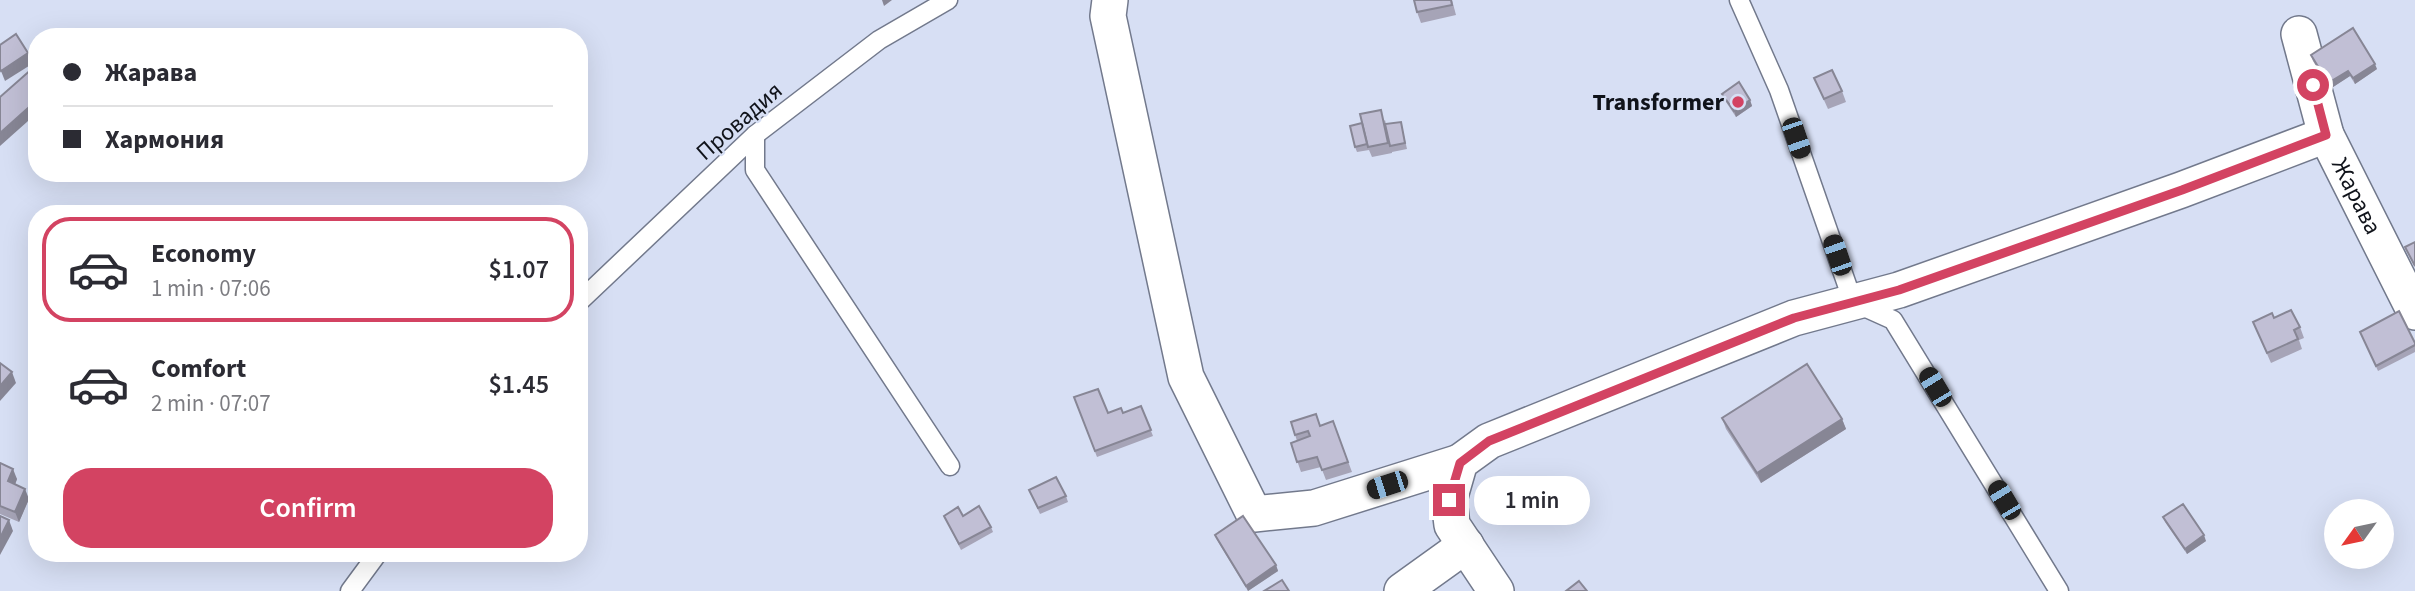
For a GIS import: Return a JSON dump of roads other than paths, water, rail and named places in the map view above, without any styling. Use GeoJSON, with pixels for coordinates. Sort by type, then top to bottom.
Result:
{"type":"FeatureCollection","features":[{"type":"Feature","properties":{"kind":"street"},"geometry":{"type":"LineString","coordinates":[[1110,0],[1108,16],[1186,377],[1254,514],[1314,508],[1460,463],[1489,441],[1794,318],[1899,290],[2182,190],[2326,135]]}},
{"type":"Feature","properties":{"kind":"street","name":"Жарава"},"geometry":{"type":"LineString","coordinates":[[2299,34],[2326,135],[2415,312]]}},
{"type":"Feature","properties":{"kind":"street"},"geometry":{"type":"LineString","coordinates":[[1460,463],[1449,500],[1452,525],[1496,591]]}},
{"type":"Feature","properties":{"kind":"street"},"geometry":{"type":"LineString","coordinates":[[1402,591],[1466,545]]}},
{"type":"Feature","properties":{"kind":"lane","name":"Провадия"},"geometry":{"type":"LineString","coordinates":[[588,293],[755,135],[879,40],[948,0]]}},
{"type":"Feature","properties":{"kind":"lane"},"geometry":{"type":"LineString","coordinates":[[1739,0],[1779,90],[1853,302],[1894,320],[2059,591]]}},
{"type":"Feature","properties":{"kind":"lane"},"geometry":{"type":"LineString","coordinates":[[755,135],[755,170],[950,466]]}},
{"type":"Feature","properties":{"kind":"lane"},"geometry":{"type":"LineString","coordinates":[[350,591],[371,562]]}},
{"type":"Feature","properties":{"kind":"place","name":"Transformer"},"geometry":{"type":"Point","coordinates":[1738,102]}}]}
